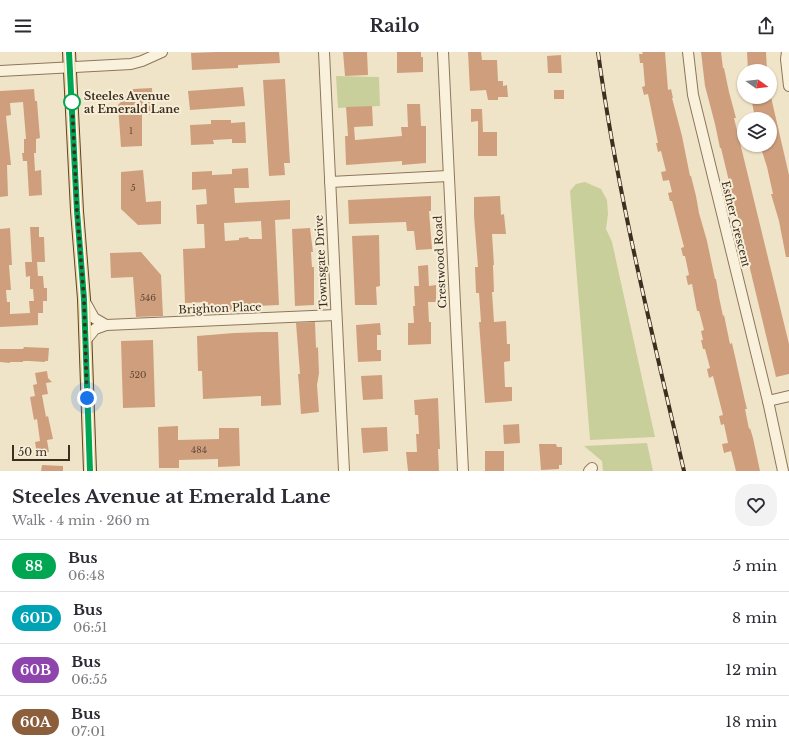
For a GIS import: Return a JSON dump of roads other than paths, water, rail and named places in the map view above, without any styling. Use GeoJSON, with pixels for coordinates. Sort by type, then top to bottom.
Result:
{"type":"FeatureCollection","features":[{"type":"Feature","properties":{"kind":"main road"},"geometry":{"type":"LineString","coordinates":[[69,52],[77,211],[84,299],[90,471]]}},
{"type":"Feature","properties":{"kind":"street"},"geometry":{"type":"LineString","coordinates":[[0,71],[131,64],[162,52]]}},
{"type":"Feature","properties":{"kind":"street","name":"Townsgate Drive"},"geometry":{"type":"LineString","coordinates":[[324,52],[344,471]]}},
{"type":"Feature","properties":{"kind":"street","name":"Crestwood Road"},"geometry":{"type":"LineString","coordinates":[[443,52],[462,471]]}},
{"type":"Feature","properties":{"kind":"street","name":"Esther Crescent"},"geometry":{"type":"LineString","coordinates":[[688,52],[693,95],[768,400],[783,471]]}},
{"type":"Feature","properties":{"kind":"street"},"geometry":{"type":"LineString","coordinates":[[787,52],[786,59],[789,86]]}},
{"type":"Feature","properties":{"kind":"street"},"geometry":{"type":"LineString","coordinates":[[330,182],[448,176]]}},
{"type":"Feature","properties":{"kind":"street"},"geometry":{"type":"LineString","coordinates":[[84,299],[94,318],[106,325]]}},
{"type":"Feature","properties":{"kind":"street","name":"Brighton Place"},"geometry":{"type":"LineString","coordinates":[[106,325],[336,315]]}},
{"type":"Feature","properties":{"kind":"street"},"geometry":{"type":"LineString","coordinates":[[86,340],[95,329],[106,325]]}},
{"type":"Feature","properties":{"kind":"street"},"geometry":{"type":"LineString","coordinates":[[768,400],[789,396]]}},
{"type":"Feature","properties":{"kind":"railway"},"geometry":{"type":"LineString","coordinates":[[598,52],[625,210],[684,471]]}},
{"type":"Feature","properties":{"kind":"place","name":"Steeles Avenue at Emerald Lane"},"geometry":{"type":"Point","coordinates":[72,102]}}]}
